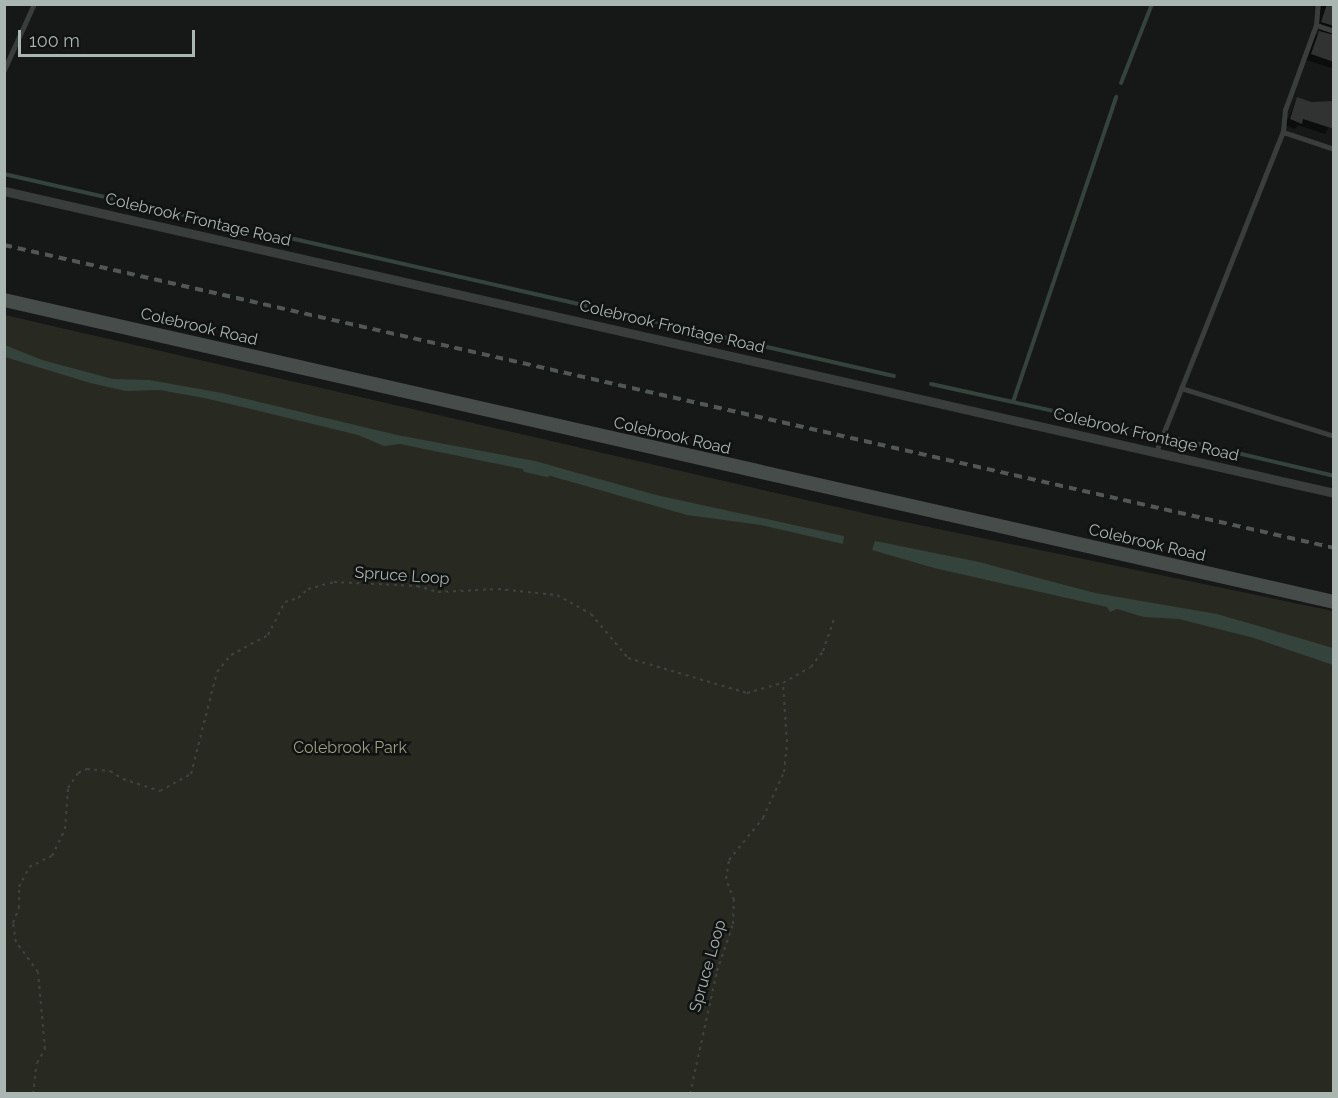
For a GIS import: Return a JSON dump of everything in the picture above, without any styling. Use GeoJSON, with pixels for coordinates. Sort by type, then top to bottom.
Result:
{"type":"FeatureCollection","features":[{"type":"Feature","properties":{"kind":"street","name":"Colebrook Frontage Road"},"geometry":{"type":"LineString","coordinates":[[4,191],[1334,493]]}},
{"type":"Feature","properties":{"kind":"street","name":"Colebrook Road"},"geometry":{"type":"LineString","coordinates":[[4,300],[1334,602]]}},
{"type":"Feature","properties":{"kind":"lane"},"geometry":{"type":"LineString","coordinates":[[4,70],[34,4]]}},
{"type":"Feature","properties":{"kind":"lane"},"geometry":{"type":"LineString","coordinates":[[1156,452],[1283,132],[1286,110],[1316,25],[1318,4]]}},
{"type":"Feature","properties":{"kind":"lane"},"geometry":{"type":"LineString","coordinates":[[1316,25],[1334,31]]}},
{"type":"Feature","properties":{"kind":"lane"},"geometry":{"type":"LineString","coordinates":[[1283,132],[1334,149]]}},
{"type":"Feature","properties":{"kind":"lane"},"geometry":{"type":"LineString","coordinates":[[1181,388],[1334,436]]}},
{"type":"Feature","properties":{"kind":"path","name":"Spruce Loop"},"geometry":{"type":"LineString","coordinates":[[33,1094],[37,1063],[45,1049],[38,972],[16,942],[13,923],[19,908],[19,887],[29,867],[52,856],[65,829],[68,788],[83,770],[110,771],[123,779],[160,791],[191,774],[204,714],[217,672],[225,660],[268,635],[285,602],[298,598],[308,589],[334,582],[417,586],[438,592],[498,589],[557,595],[591,614],[621,653],[635,661],[743,692],[783,683],[803,674],[819,658],[835,616]]}},
{"type":"Feature","properties":{"kind":"path","name":"Spruce Loop"},"geometry":{"type":"LineString","coordinates":[[690,1094],[717,971],[733,927],[734,900],[729,893],[726,875],[732,853],[774,799],[785,765],[783,683]]}},
{"type":"Feature","properties":{"kind":"green space","name":"Colebrook Park"},"geometry":{"type":"Polygon","coordinates":[[[5,315],[876,516],[1333,611],[1333,1093],[5,1093],[5,315]]]}},
{"type":"Feature","properties":{"kind":"shaded area"},"geometry":{"type":"Polygon","coordinates":[[[5,345],[42,360],[113,379],[149,380],[222,393],[397,435],[535,461],[656,495],[844,536],[843,544],[761,525],[687,515],[537,472],[400,444],[384,446],[358,435],[209,399],[160,390],[126,391],[90,383],[5,357],[5,345]]]}},
{"type":"Feature","properties":{"kind":"shaded area"},"geometry":{"type":"Polygon","coordinates":[[[875,541],[979,562],[1095,593],[1217,614],[1333,648],[1333,665],[1254,638],[1179,619],[1144,617],[1117,609],[1110,612],[1107,607],[934,568],[872,550],[875,541]]]}},
{"type":"Feature","properties":{"kind":"building"},"geometry":{"type":"Polygon","coordinates":[[[1327,4],[1334,4],[1334,26],[1321,22],[1327,4]]]}},
{"type":"Feature","properties":{"kind":"building"},"geometry":{"type":"Polygon","coordinates":[[[1319,31],[1334,35],[1334,62],[1311,54],[1319,31]]]}},
{"type":"Feature","properties":{"kind":"building"},"geometry":{"type":"Polygon","coordinates":[[[1297,97],[1311,102],[1334,101],[1334,129],[1303,119],[1302,124],[1290,119],[1297,97]]]}},
{"type":"Feature","properties":{"kind":"waterway"},"geometry":{"type":"LineString","coordinates":[[1121,83],[1152,4]]}},
{"type":"Feature","properties":{"kind":"waterway"},"geometry":{"type":"LineString","coordinates":[[1013,402],[1116,97]]}},
{"type":"Feature","properties":{"kind":"waterway"},"geometry":{"type":"LineString","coordinates":[[4,174],[216,222]]}},
{"type":"Feature","properties":{"kind":"waterway"},"geometry":{"type":"LineString","coordinates":[[268,233],[894,376]]}},
{"type":"Feature","properties":{"kind":"waterway"},"geometry":{"type":"LineString","coordinates":[[931,384],[1145,431]]}},
{"type":"Feature","properties":{"kind":"waterway"},"geometry":{"type":"LineString","coordinates":[[1178,439],[1334,476]]}},
{"type":"Feature","properties":{"kind":"waterway"},"geometry":{"type":"LineString","coordinates":[[525,470],[547,475]]}},
{"type":"Feature","properties":{"kind":"railway"},"geometry":{"type":"LineString","coordinates":[[4,245],[1334,548]]}}]}
